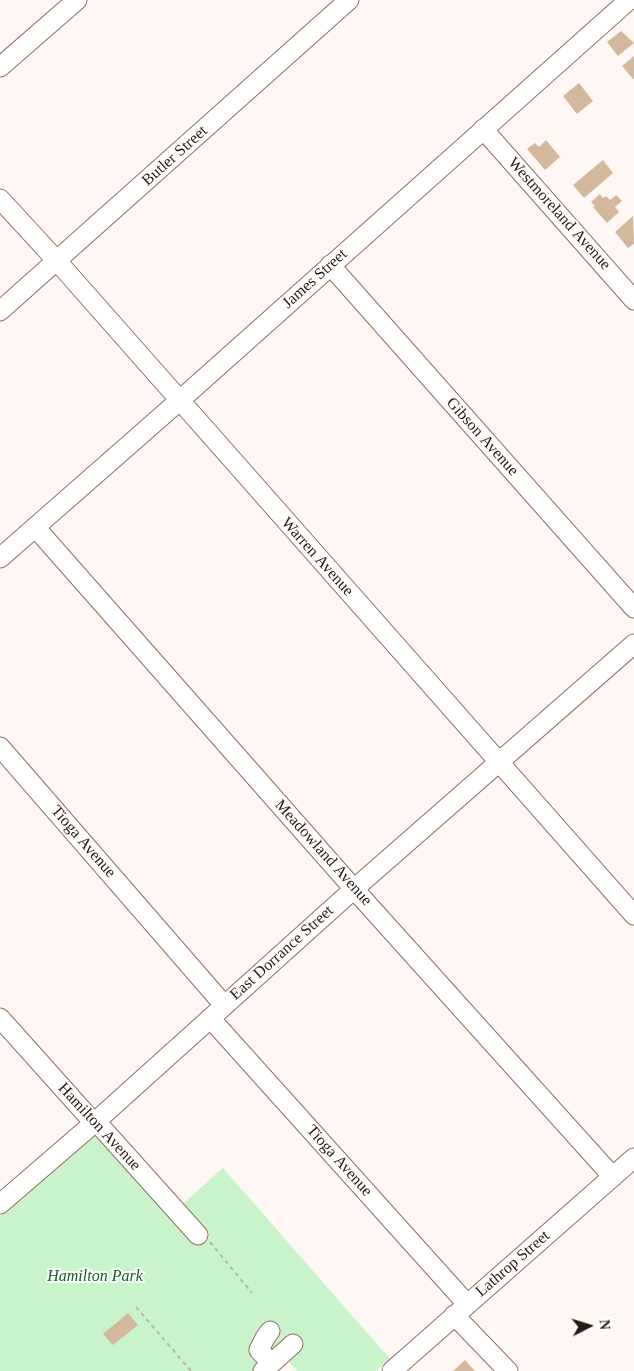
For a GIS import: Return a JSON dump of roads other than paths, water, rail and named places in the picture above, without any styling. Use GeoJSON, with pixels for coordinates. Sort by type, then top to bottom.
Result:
{"type":"FeatureCollection","features":[{"type":"Feature","properties":{"kind":"street"},"geometry":{"type":"LineString","coordinates":[[0,67],[77,0]]}},
{"type":"Feature","properties":{"kind":"street","name":"Butler Street"},"geometry":{"type":"LineString","coordinates":[[0,311],[349,0]]}},
{"type":"Feature","properties":{"kind":"street","name":"James Street"},"geometry":{"type":"LineString","coordinates":[[0,558],[629,0]]}},
{"type":"Feature","properties":{"kind":"street","name":"Westmoreland Avenue"},"geometry":{"type":"LineString","coordinates":[[483,130],[634,300]]}},
{"type":"Feature","properties":{"kind":"street","name":"Warren Avenue"},"geometry":{"type":"LineString","coordinates":[[0,199],[634,914]]}},
{"type":"Feature","properties":{"kind":"street","name":"Gibson Avenue"},"geometry":{"type":"LineString","coordinates":[[330,265],[634,608]]}},
{"type":"Feature","properties":{"kind":"street","name":"Meadowland Avenue"},"geometry":{"type":"LineString","coordinates":[[35,528],[354,889],[613,1177]]}},
{"type":"Feature","properties":{"kind":"street","name":"East Dorrance Street"},"geometry":{"type":"LineString","coordinates":[[0,1204],[94,1123],[354,889],[634,644]]}},
{"type":"Feature","properties":{"kind":"street","name":"Tioga Avenue"},"geometry":{"type":"LineString","coordinates":[[0,747],[224,1005]]}},
{"type":"Feature","properties":{"kind":"street","name":"Hamilton Avenue"},"geometry":{"type":"LineString","coordinates":[[0,1018],[198,1235]]}},
{"type":"Feature","properties":{"kind":"street","name":"Tioga Avenue"},"geometry":{"type":"LineString","coordinates":[[210,1018],[461,1309],[508,1371]]}},
{"type":"Feature","properties":{"kind":"street","name":"Lathrop Street"},"geometry":{"type":"LineString","coordinates":[[392,1371],[634,1158]]}},
{"type":"Feature","properties":{"kind":"street"},"geometry":{"type":"LineString","coordinates":[[270,1332],[264,1338],[259,1350],[267,1367],[293,1344]]}},
{"type":"Feature","properties":{"kind":"park label","name":"Hamilton Park"},"geometry":{"type":"Point","coordinates":[95,1277]}}]}
